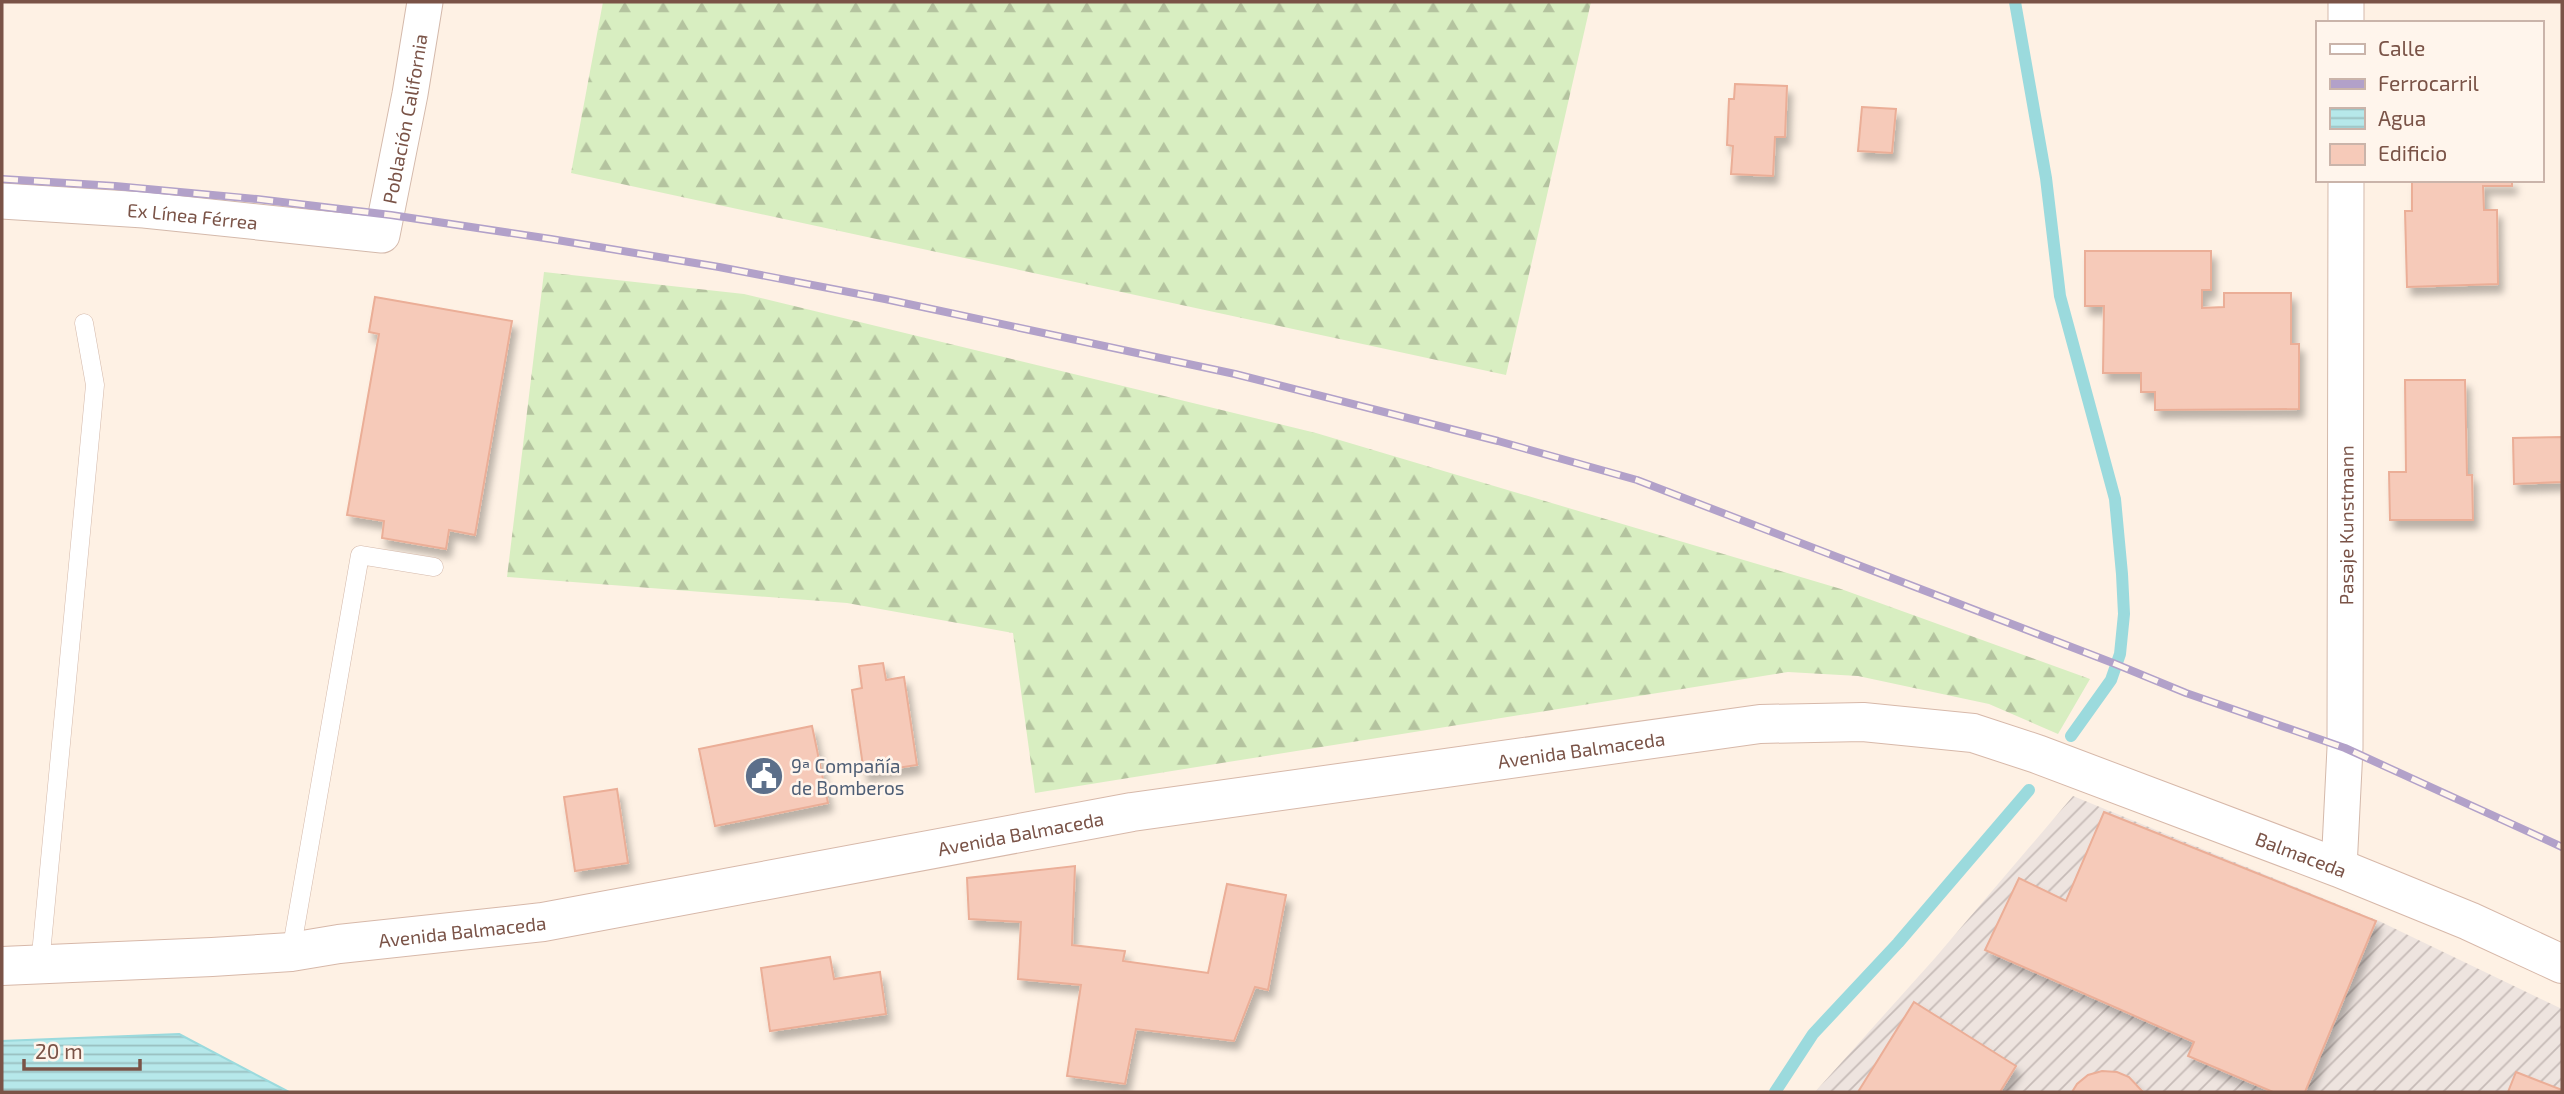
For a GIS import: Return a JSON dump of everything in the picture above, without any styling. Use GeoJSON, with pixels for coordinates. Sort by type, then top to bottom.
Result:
{"type":"FeatureCollection","features":[{"type":"Feature","properties":{"kind":"main road","name":"Avenida Balmaceda"},"geometry":{"type":"LineString","coordinates":[[2,966],[291,952],[542,922],[1132,812],[1760,724],[1863,722],[1973,733],[2036,754]]}},
{"type":"Feature","properties":{"kind":"main road","name":"Balmaceda"},"geometry":{"type":"LineString","coordinates":[[2036,754],[2339,868],[2469,921],[2562,964]]}},
{"type":"Feature","properties":{"kind":"street","name":"Población California"},"geometry":{"type":"LineString","coordinates":[[382,235],[425,2]]}},
{"type":"Feature","properties":{"kind":"street"},"geometry":{"type":"LineString","coordinates":[[2346,2],[2346,21]]}},
{"type":"Feature","properties":{"kind":"street","name":"Pasaje Kunstmann"},"geometry":{"type":"LineString","coordinates":[[2339,868],[2345,748],[2346,182]]}},
{"type":"Feature","properties":{"kind":"street","name":"Ex Línea Férrea"},"geometry":{"type":"LineString","coordinates":[[2,201],[144,210],[382,235]]}},
{"type":"Feature","properties":{"kind":"lane"},"geometry":{"type":"LineString","coordinates":[[40,965],[95,385],[84,323]]}},
{"type":"Feature","properties":{"kind":"lane"},"geometry":{"type":"LineString","coordinates":[[291,952],[360,555],[434,567]]}},
{"type":"Feature","properties":{"kind":"shaded area"},"geometry":{"type":"Polygon","coordinates":[[[2073,796],[2381,922],[2562,1009],[2562,1092],[1815,1092],[1935,958],[2073,796]]]}},
{"type":"Feature","properties":{"kind":"green space"},"geometry":{"type":"Polygon","coordinates":[[[603,2],[1591,2],[1506,375],[571,173],[603,2]]]}},
{"type":"Feature","properties":{"kind":"green space"},"geometry":{"type":"Polygon","coordinates":[[[544,272],[744,294],[1316,433],[1841,589],[2090,679],[2058,734],[1989,704],[1858,676],[1788,672],[1035,793],[1013,633],[847,603],[507,577],[544,272]]]}},
{"type":"Feature","properties":{"kind":"water"},"geometry":{"type":"Polygon","coordinates":[[[179,1034],[289,1092],[2,1092],[2,1041],[179,1034]]]}},
{"type":"Feature","properties":{"kind":"building"},"geometry":{"type":"Polygon","coordinates":[[[1735,84],[1787,86],[1785,137],[1775,137],[1773,176],[1731,174],[1733,146],[1727,145],[1729,99],[1734,99],[1735,84]]]}},
{"type":"Feature","properties":{"kind":"building"},"geometry":{"type":"Polygon","coordinates":[[[1862,107],[1896,109],[1892,153],[1858,151],[1862,107]]]}},
{"type":"Feature","properties":{"kind":"building"},"geometry":{"type":"Polygon","coordinates":[[[2412,182],[2512,182],[2512,186],[2483,186],[2484,210],[2497,210],[2498,284],[2407,287],[2405,211],[2412,211],[2412,182]]]}},
{"type":"Feature","properties":{"kind":"building"},"geometry":{"type":"Polygon","coordinates":[[[2085,251],[2211,251],[2211,290],[2202,290],[2202,308],[2224,307],[2224,293],[2291,293],[2291,344],[2299,344],[2299,409],[2155,410],[2155,392],[2141,392],[2141,373],[2103,373],[2104,306],[2085,306],[2085,251]]]}},
{"type":"Feature","properties":{"kind":"building"},"geometry":{"type":"Polygon","coordinates":[[[375,297],[512,321],[475,535],[449,530],[446,549],[382,538],[384,521],[347,515],[379,334],[369,332],[375,297]]]}},
{"type":"Feature","properties":{"kind":"building"},"geometry":{"type":"Polygon","coordinates":[[[2405,380],[2465,380],[2467,475],[2472,475],[2473,520],[2390,520],[2389,472],[2406,472],[2405,380]]]}},
{"type":"Feature","properties":{"kind":"building"},"geometry":{"type":"Polygon","coordinates":[[[2562,437],[2562,482],[2514,484],[2513,438],[2562,437]]]}},
{"type":"Feature","properties":{"kind":"building"},"geometry":{"type":"Polygon","coordinates":[[[883,663],[886,680],[904,677],[917,765],[864,773],[852,690],[862,688],[859,666],[883,663]]]}},
{"type":"Feature","properties":{"kind":"building","name":"9ª Compañía de Bomberos"},"geometry":{"type":"Polygon","coordinates":[[[812,726],[828,803],[715,826],[699,749],[812,726]]]}},
{"type":"Feature","properties":{"kind":"building"},"geometry":{"type":"Polygon","coordinates":[[[617,789],[628,863],[575,871],[564,797],[617,789]]]}},
{"type":"Feature","properties":{"kind":"building"},"geometry":{"type":"Polygon","coordinates":[[[2104,812],[2376,921],[2305,1092],[2273,1092],[2188,1056],[2194,1042],[1985,950],[2019,878],[2066,901],[2104,812]]]}},
{"type":"Feature","properties":{"kind":"building"},"geometry":{"type":"Polygon","coordinates":[[[1075,866],[1072,945],[1125,951],[1123,961],[1208,973],[1227,884],[1286,895],[1268,990],[1255,987],[1234,1041],[1136,1029],[1125,1084],[1067,1076],[1081,985],[1018,979],[1021,922],[969,919],[967,878],[1075,866]]]}},
{"type":"Feature","properties":{"kind":"building"},"geometry":{"type":"Polygon","coordinates":[[[830,957],[834,979],[880,972],[886,1014],[770,1031],[761,968],[830,957]]]}},
{"type":"Feature","properties":{"kind":"building"},"geometry":{"type":"Polygon","coordinates":[[[1914,1002],[2016,1066],[2000,1092],[1858,1092],[1914,1002]]]}},
{"type":"Feature","properties":{"kind":"building"},"geometry":{"type":"Polygon","coordinates":[[[2102,1071],[2117,1072],[2129,1077],[2143,1092],[2072,1092],[2088,1075],[2102,1071]]]}},
{"type":"Feature","properties":{"kind":"building"},"geometry":{"type":"Polygon","coordinates":[[[2516,1072],[2562,1090],[2562,1092],[2508,1092],[2516,1072]]]}},
{"type":"Feature","properties":{"kind":"waterway"},"geometry":{"type":"LineString","coordinates":[[2015,2],[2046,178],[2060,296],[2115,499],[2122,574],[2124,614],[2120,654],[2111,680],[2071,736]]}},
{"type":"Feature","properties":{"kind":"waterway"},"geometry":{"type":"LineString","coordinates":[[1775,1092],[1813,1034],[1898,943],[2029,790]]}},
{"type":"Feature","properties":{"kind":"railway"},"geometry":{"type":"LineString","coordinates":[[2,179],[257,199],[391,215],[719,267],[885,299],[1235,374],[1498,441],[1637,480],[2186,693],[2345,748],[2562,847]]}},
{"type":"Feature","properties":{"kind":"place","name":"9ª Compañía de Bomberos"},"geometry":{"type":"Point","coordinates":[764,776]}}]}
